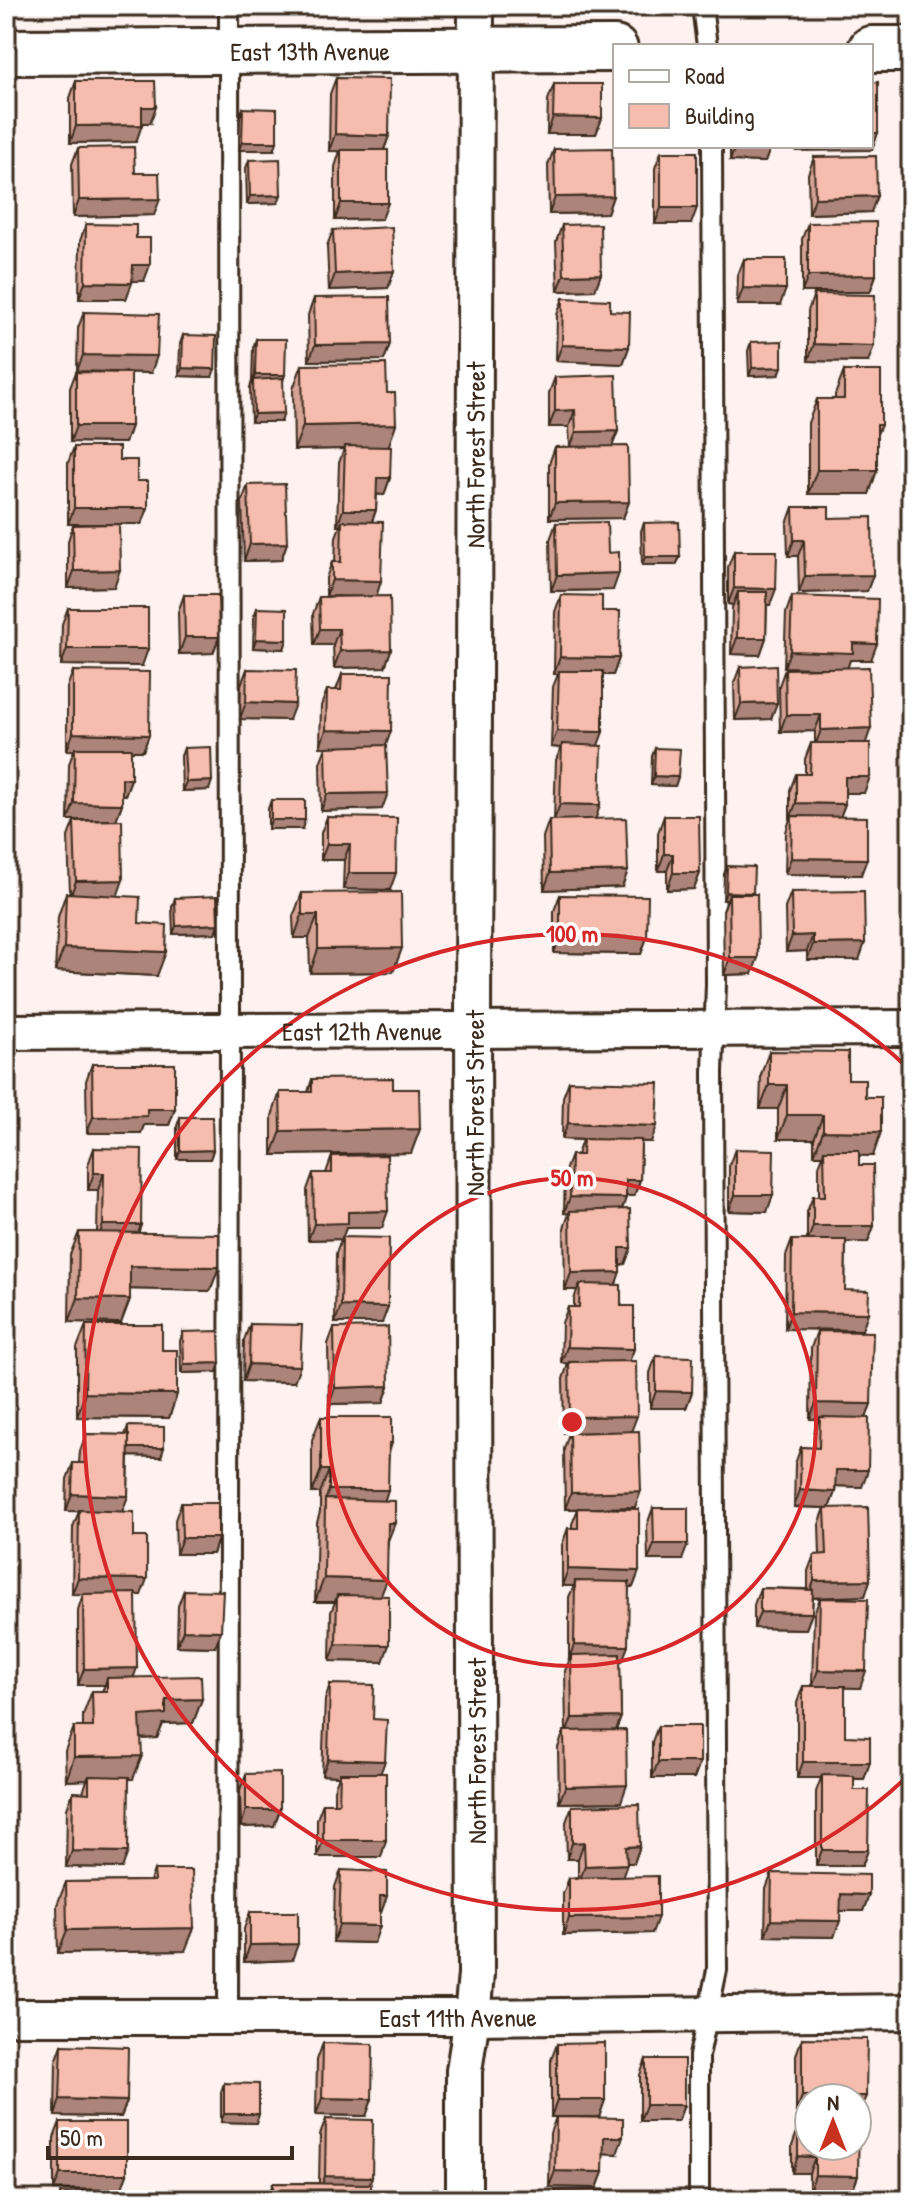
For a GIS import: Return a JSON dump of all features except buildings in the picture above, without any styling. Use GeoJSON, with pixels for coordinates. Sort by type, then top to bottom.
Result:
{"type":"FeatureCollection","features":[{"type":"Feature","properties":{"kind":"main road","name":"East 13th Avenue"},"geometry":{"type":"LineString","coordinates":[[6,52],[613,49]]}},
{"type":"Feature","properties":{"kind":"main road"},"geometry":{"type":"LineString","coordinates":[[873,49],[911,49]]}},
{"type":"Feature","properties":{"kind":"street","name":"North Forest Street"},"geometry":{"type":"LineString","coordinates":[[464,2200],[464,2071],[476,1974],[473,1029],[476,6]]}},
{"type":"Feature","properties":{"kind":"street","name":"East 12th Avenue"},"geometry":{"type":"LineString","coordinates":[[6,1032],[911,1028]]}},
{"type":"Feature","properties":{"kind":"street","name":"East 11th Avenue"},"geometry":{"type":"LineString","coordinates":[[6,2017],[472,2017],[911,2012]]}},
{"type":"Feature","properties":{"kind":"lane"},"geometry":{"type":"LineString","coordinates":[[228,2017],[229,6]]}},
{"type":"Feature","properties":{"kind":"lane"},"geometry":{"type":"LineString","coordinates":[[702,6],[707,44]]}},
{"type":"Feature","properties":{"kind":"lane"},"geometry":{"type":"LineString","coordinates":[[699,2200],[699,2056],[717,1970],[712,148]]}}]}
